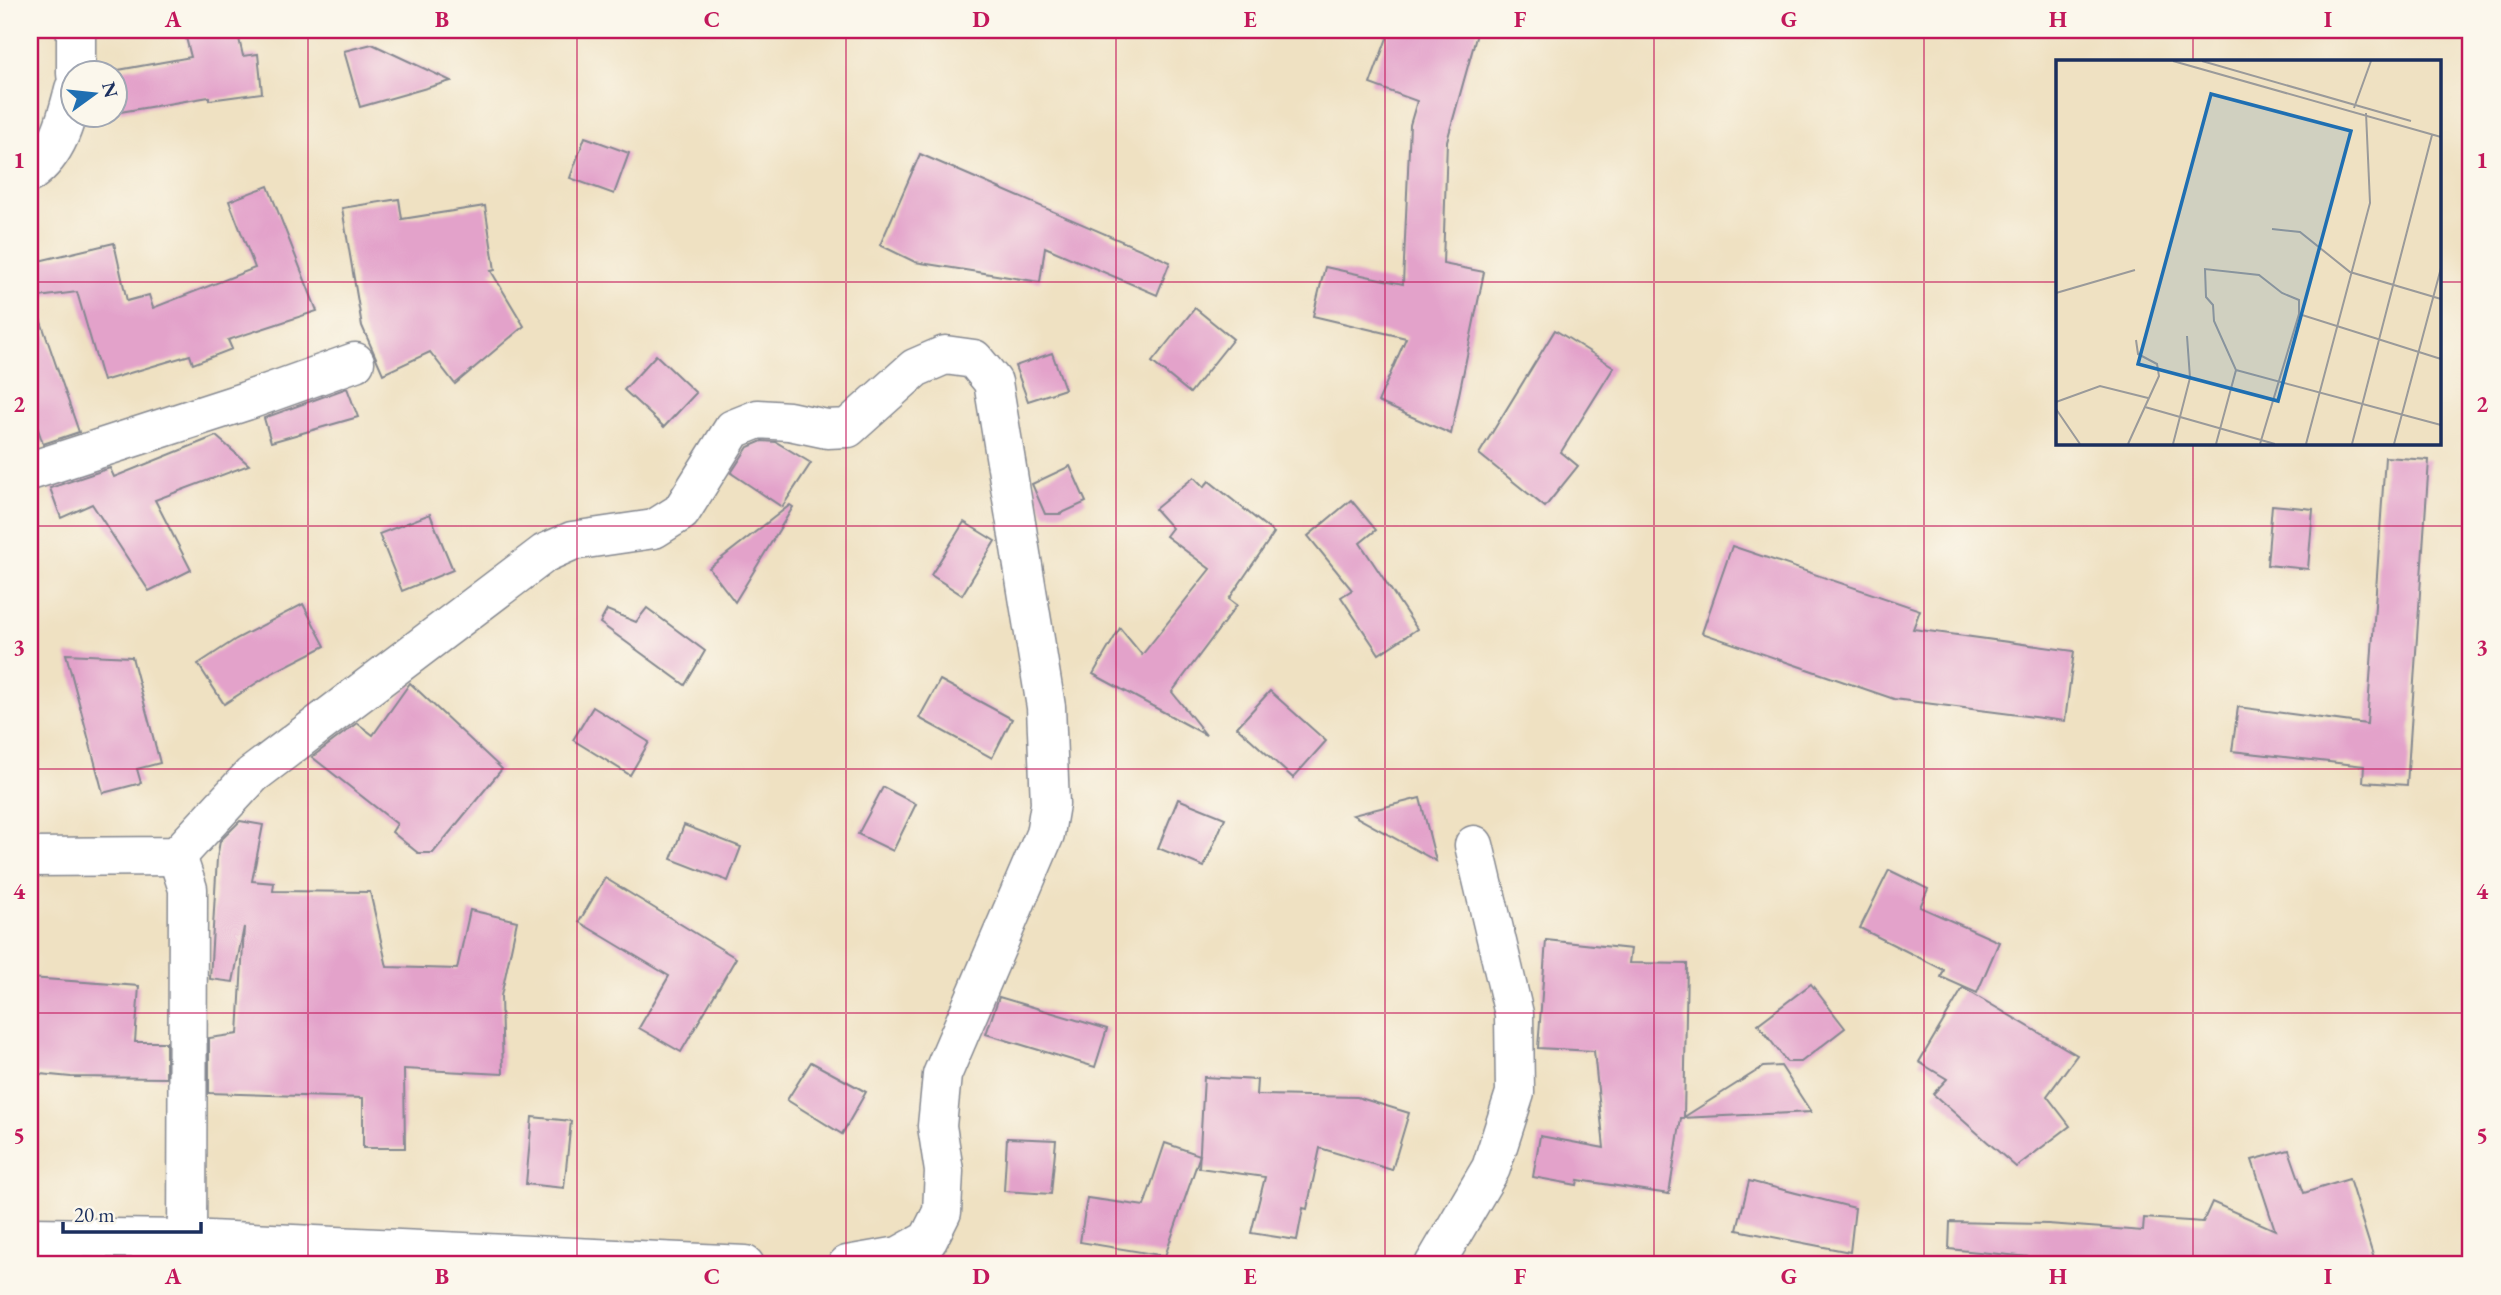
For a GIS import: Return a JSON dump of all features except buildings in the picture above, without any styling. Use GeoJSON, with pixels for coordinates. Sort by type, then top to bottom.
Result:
{"type":"FeatureCollection","features":[{"type":"Feature","properties":{"kind":"street"},"geometry":{"type":"LineString","coordinates":[[76,30],[76,60]]}},
{"type":"Feature","properties":{"kind":"street"},"geometry":{"type":"LineString","coordinates":[[30,173],[46,161],[62,130]]}},
{"type":"Feature","properties":{"kind":"street"},"geometry":{"type":"LineString","coordinates":[[30,857],[177,856],[252,775],[545,553],[572,541],[654,529],[681,512],[733,429],[758,419],[789,421],[827,429],[848,428],[915,368],[944,355],[974,359],[993,382],[1046,707],[1051,804],[1045,834],[942,1076],[936,1126],[944,1171],[942,1212],[928,1240],[899,1256],[847,1265]]}},
{"type":"Feature","properties":{"kind":"street"},"geometry":{"type":"LineString","coordinates":[[30,471],[246,401],[355,362]]}},
{"type":"Feature","properties":{"kind":"street"},"geometry":{"type":"LineString","coordinates":[[1434,1265],[1491,1168],[1515,1094],[1514,1014],[1474,845]]}},
{"type":"Feature","properties":{"kind":"street"},"geometry":{"type":"LineString","coordinates":[[177,856],[188,889],[188,1252]]}},
{"type":"Feature","properties":{"kind":"street"},"geometry":{"type":"LineString","coordinates":[[30,1237],[188,1252],[745,1265]]}}]}
